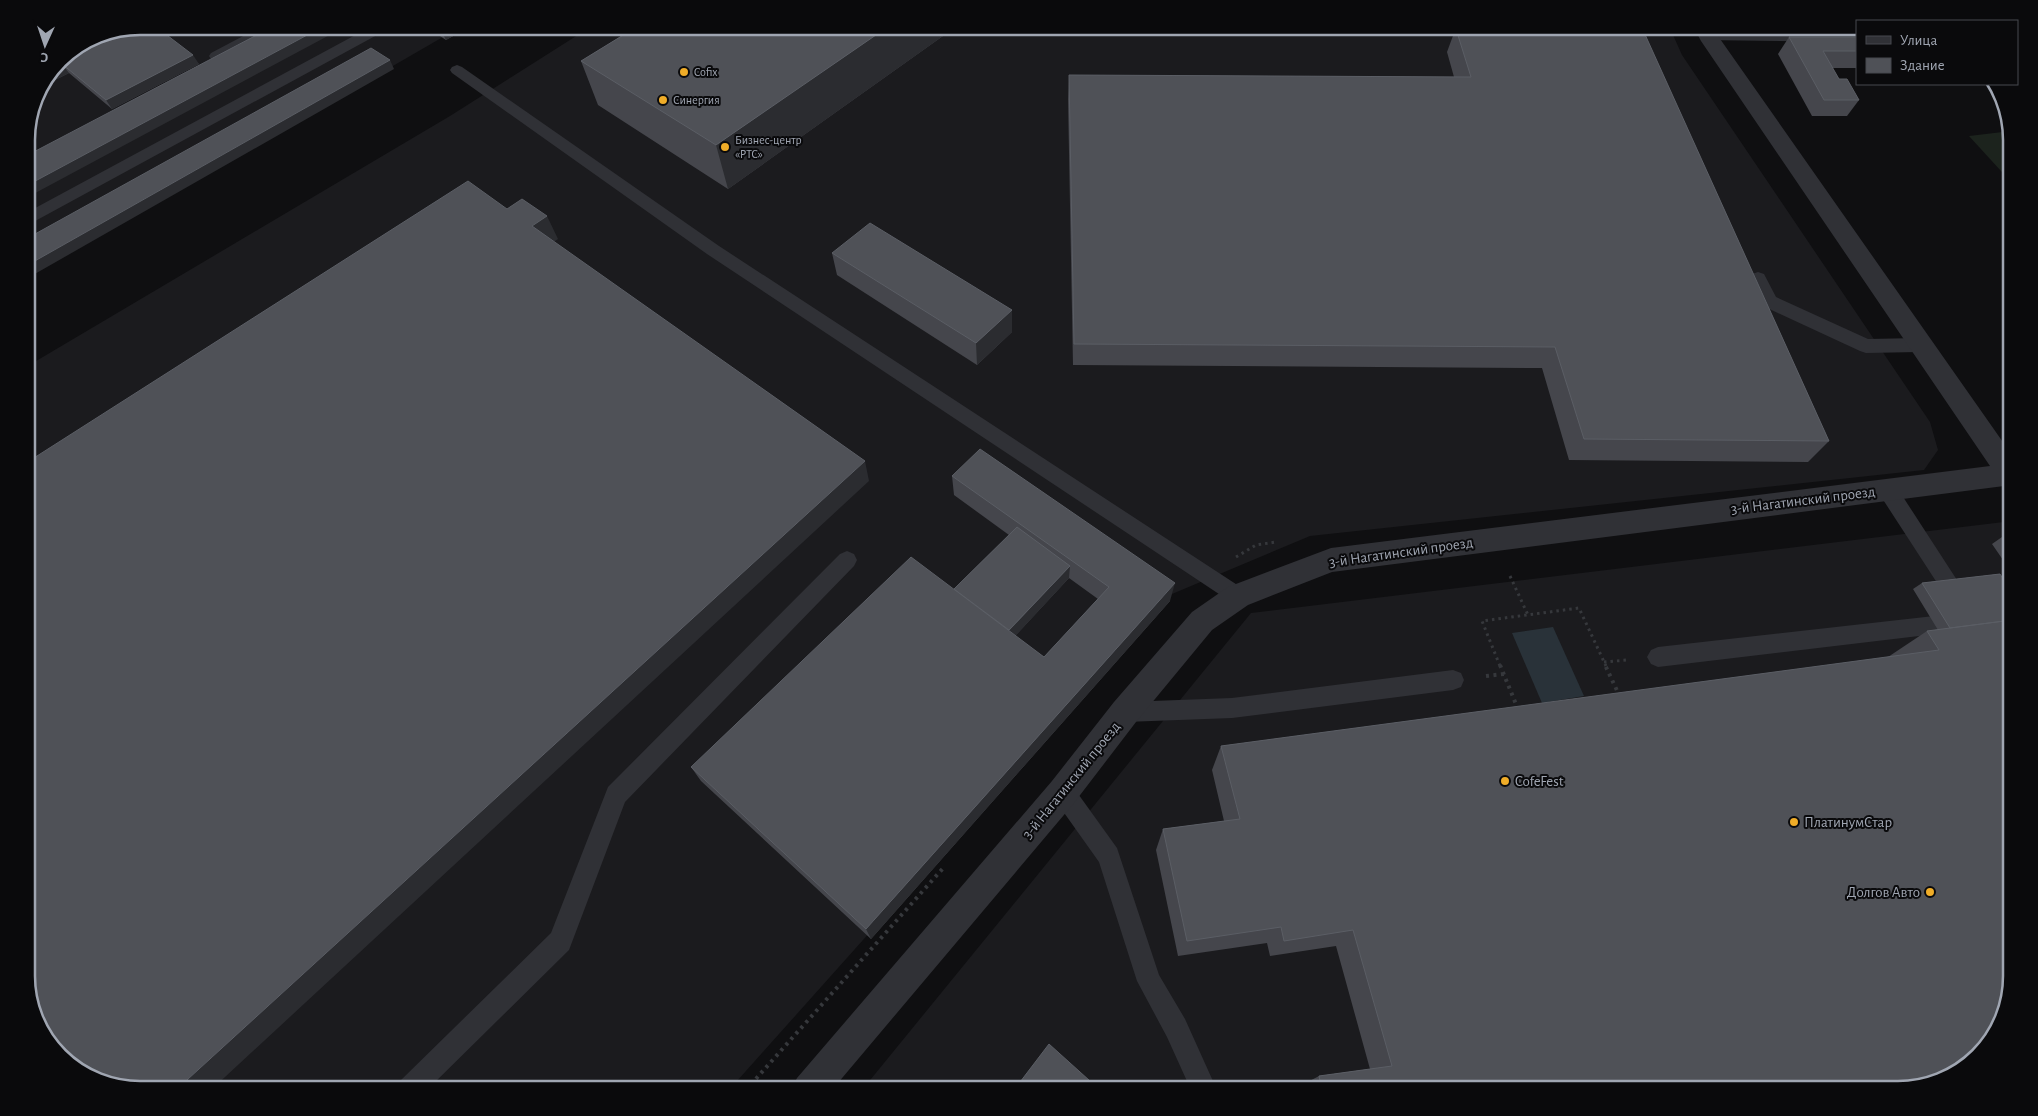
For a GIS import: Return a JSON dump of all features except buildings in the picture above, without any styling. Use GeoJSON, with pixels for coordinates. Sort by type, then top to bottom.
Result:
{"type":"FeatureCollection","features":[{"type":"Feature","properties":{"kind":"street"},"geometry":{"type":"LineString","coordinates":[[1707,35],[1919,345],[2003,463]]}},
{"type":"Feature","properties":{"kind":"street","name":"3-й Нагатинский проезд"},"geometry":{"type":"LineString","coordinates":[[817,1081],[1063,792],[1125,712],[1202,621],[1238,596],[1331,560],[2003,475]]}},
{"type":"Feature","properties":{"kind":"lane"},"geometry":{"type":"LineString","coordinates":[[216,56],[257,35]]}},
{"type":"Feature","properties":{"kind":"lane"},"geometry":{"type":"LineString","coordinates":[[35,215],[365,35]]}},
{"type":"Feature","properties":{"kind":"lane"},"geometry":{"type":"LineString","coordinates":[[1781,35],[1856,38]]}},
{"type":"Feature","properties":{"kind":"lane"},"geometry":{"type":"LineString","coordinates":[[457,70],[714,250],[1238,596]]}},
{"type":"Feature","properties":{"kind":"lane"},"geometry":{"type":"LineString","coordinates":[[1758,278],[1769,301],[1866,346],[1919,345]]}},
{"type":"Feature","properties":{"kind":"lane"},"geometry":{"type":"LineString","coordinates":[[1658,657],[1976,624],[1887,489]]}},
{"type":"Feature","properties":{"kind":"lane"},"geometry":{"type":"LineString","coordinates":[[418,1081],[560,941],[616,795],[847,560]]}},
{"type":"Feature","properties":{"kind":"lane"},"geometry":{"type":"LineString","coordinates":[[1125,712],[1232,708],[1453,680]]}},
{"type":"Feature","properties":{"kind":"lane"},"geometry":{"type":"LineString","coordinates":[[1063,792],[1109,856],[1149,981],[1176,1028],[1200,1081]]}},
{"type":"Feature","properties":{"kind":"path"},"geometry":{"type":"LineString","coordinates":[[1206,575],[1256,545],[1286,541]]}},
{"type":"Feature","properties":{"kind":"path"},"geometry":{"type":"LineString","coordinates":[[1510,576],[1528,615]]}},
{"type":"Feature","properties":{"kind":"path"},"geometry":{"type":"LineString","coordinates":[[1579,608],[1621,700],[1520,714],[1482,621],[1528,615],[1579,608]]}},
{"type":"Feature","properties":{"kind":"path"},"geometry":{"type":"LineString","coordinates":[[754,1081],[951,860]]}},
{"type":"Feature","properties":{"kind":"shaded area"},"geometry":{"type":"Polygon","coordinates":[[[140,35],[446,35],[35,273],[35,133],[43,100],[49,87],[61,71],[70,70],[70,62],[81,53],[100,43],[119,37],[140,35]]]}},
{"type":"Feature","properties":{"kind":"shaded area"},"geometry":{"type":"Polygon","coordinates":[[[578,35],[1673,35],[1682,55],[1930,422],[1938,450],[1924,470],[1310,536],[1172,594],[737,1081],[140,1081],[126,1080],[100,1073],[76,1059],[49,1029],[37,997],[35,983],[35,362],[450,116],[578,35]]]}},
{"type":"Feature","properties":{"kind":"shaded area"},"geometry":{"type":"Polygon","coordinates":[[[2003,132],[2003,173],[1969,136],[2003,132]]]}},
{"type":"Feature","properties":{"kind":"shaded area"},"geometry":{"type":"Polygon","coordinates":[[[2003,522],[2003,976],[2000,997],[1966,1056],[1951,1067],[1938,1073],[1912,1080],[869,1081],[1251,613],[2003,522]]]}},
{"type":"Feature","properties":{"kind":"shaded area"},"geometry":{"type":"Polygon","coordinates":[[[1553,627],[1584,696],[1542,703],[1512,633],[1553,627]]]}},
{"type":"Feature","properties":{"kind":"place","name":"Cofix"},"geometry":{"type":"Point","coordinates":[684,72]}},
{"type":"Feature","properties":{"kind":"place","name":"Синергия"},"geometry":{"type":"Point","coordinates":[663,100]}},
{"type":"Feature","properties":{"kind":"place","name":"Бизнес-центр «РТС»"},"geometry":{"type":"Point","coordinates":[725,147]}},
{"type":"Feature","properties":{"kind":"place","name":"CofeFest"},"geometry":{"type":"Point","coordinates":[1505,781]}},
{"type":"Feature","properties":{"kind":"place","name":"ПлатинумСтар"},"geometry":{"type":"Point","coordinates":[1794,822]}},
{"type":"Feature","properties":{"kind":"place","name":"Долгов Авто"},"geometry":{"type":"Point","coordinates":[1930,892]}}]}
